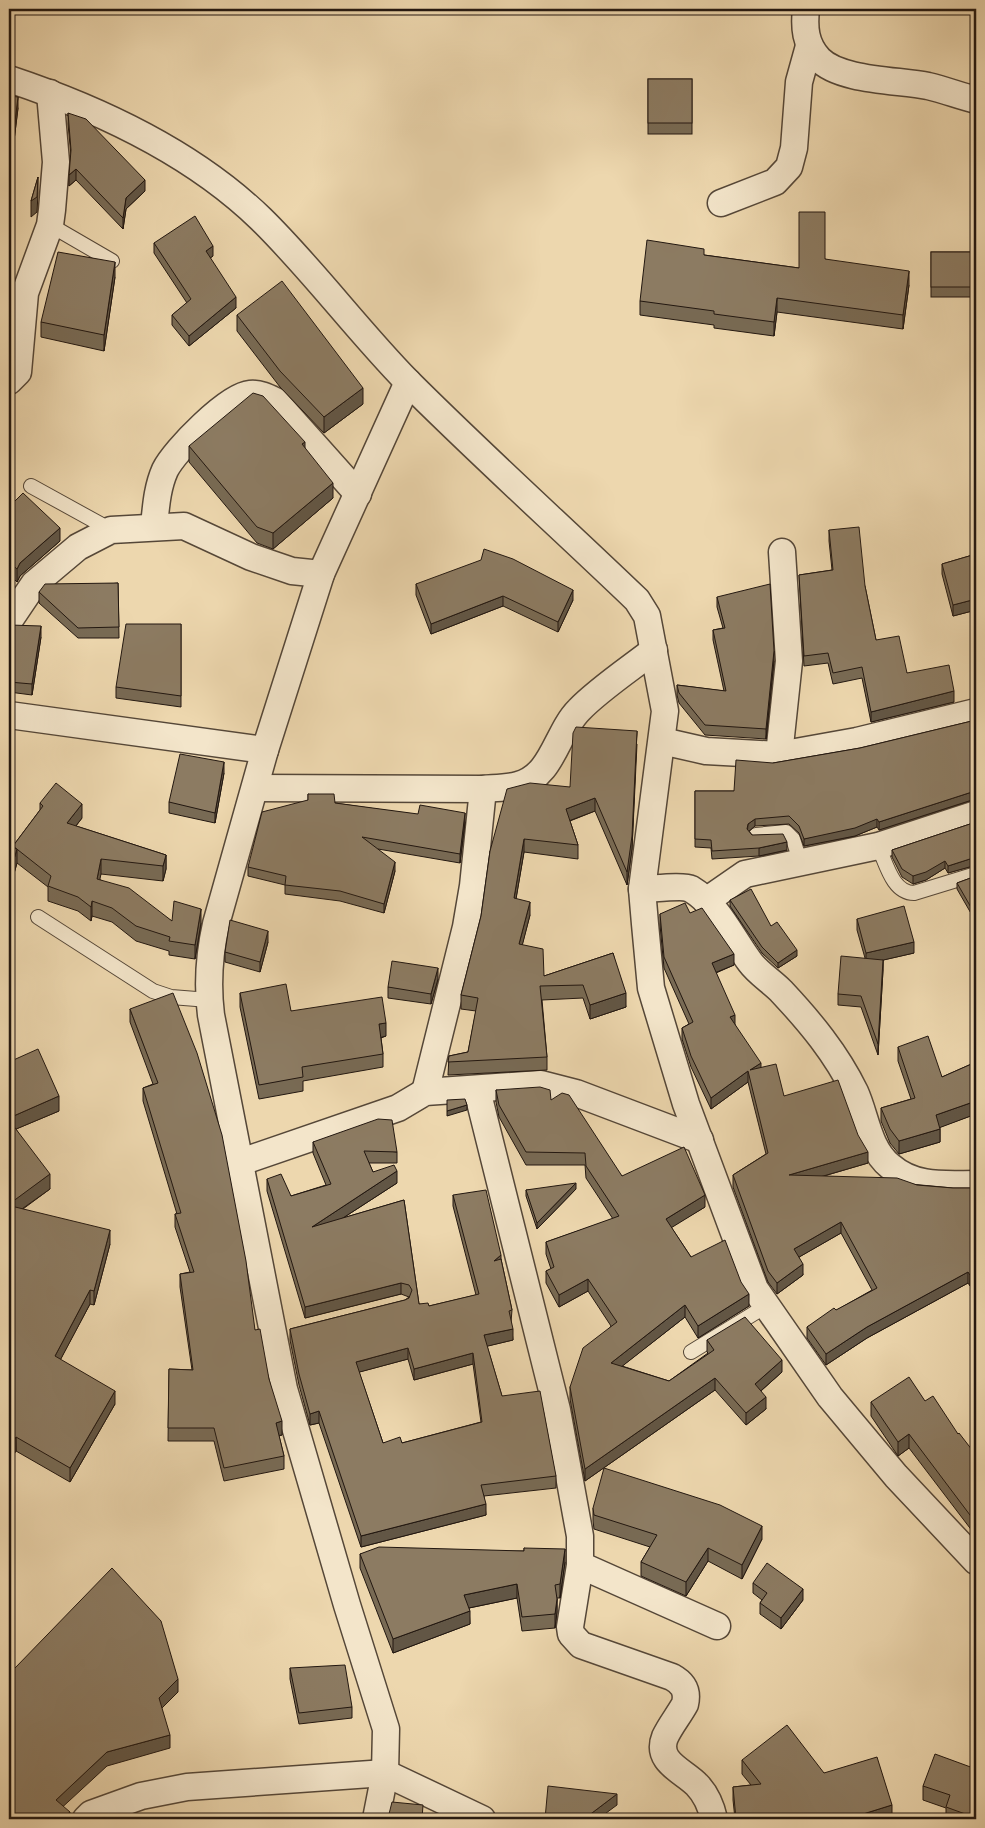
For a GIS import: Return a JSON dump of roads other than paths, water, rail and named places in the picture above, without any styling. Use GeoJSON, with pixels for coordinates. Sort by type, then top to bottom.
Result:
{"type":"FeatureCollection","features":[{"type":"Feature","properties":{"kind":"street"},"geometry":{"type":"LineString","coordinates":[[806,9],[804,30],[809,46],[819,59],[832,68],[848,73],[930,86],[976,100]]}},
{"type":"Feature","properties":{"kind":"street"},"geometry":{"type":"LineString","coordinates":[[721,203],[775,182],[790,167],[794,148],[799,82],[809,46]]}},
{"type":"Feature","properties":{"kind":"street"},"geometry":{"type":"LineString","coordinates":[[9,79],[50,93],[157,142],[212,178],[260,219],[408,382],[637,600],[647,616],[665,711],[642,889],[651,988],[686,1104],[755,1289],[830,1397],[896,1476],[976,1560]]}},
{"type":"Feature","properties":{"kind":"street"},"geometry":{"type":"LineString","coordinates":[[9,381],[18,372],[25,294],[29,277],[50,225],[56,162],[50,93]]}},
{"type":"Feature","properties":{"kind":"street"},"geometry":{"type":"LineString","coordinates":[[376,1819],[385,1772],[386,1729],[289,1408],[282,1333],[240,1162],[209,1000],[210,947],[265,750],[321,574],[408,382]]}},
{"type":"Feature","properties":{"kind":"street"},"geometry":{"type":"LineString","coordinates":[[154,526],[159,485],[175,454],[225,406],[236,398],[249,394],[263,395],[275,401],[358,494]]}},
{"type":"Feature","properties":{"kind":"street"},"geometry":{"type":"LineString","coordinates":[[9,621],[34,584],[78,547],[111,530],[154,526],[184,526],[251,557],[292,571],[321,574]]}},
{"type":"Feature","properties":{"kind":"street"},"geometry":{"type":"LineString","coordinates":[[779,755],[789,661],[782,552]]}},
{"type":"Feature","properties":{"kind":"street"},"geometry":{"type":"LineString","coordinates":[[255,788],[483,789],[518,785],[531,779],[542,770],[551,758],[566,725],[580,709],[654,650]]}},
{"type":"Feature","properties":{"kind":"street"},"geometry":{"type":"LineString","coordinates":[[662,741],[714,752],[779,755],[857,741],[976,712]]}},
{"type":"Feature","properties":{"kind":"street"},"geometry":{"type":"LineString","coordinates":[[9,715],[265,750]]}},
{"type":"Feature","properties":{"kind":"street"},"geometry":{"type":"LineString","coordinates":[[425,1092],[466,927],[473,886],[483,789]]}},
{"type":"Feature","properties":{"kind":"street"},"geometry":{"type":"LineString","coordinates":[[706,901],[745,874],[878,846],[976,814]]}},
{"type":"Feature","properties":{"kind":"street"},"geometry":{"type":"LineString","coordinates":[[642,889],[689,888],[706,901],[751,964],[772,982],[811,1023],[836,1059],[855,1093],[876,1149],[888,1165],[904,1177],[923,1184],[976,1184]]}},
{"type":"Feature","properties":{"kind":"street"},"geometry":{"type":"LineString","coordinates":[[240,1162],[398,1108],[425,1092],[478,1090],[541,1084],[576,1093],[700,1140]]}},
{"type":"Feature","properties":{"kind":"street"},"geometry":{"type":"LineString","coordinates":[[478,1090],[557,1410],[580,1536],[580,1565],[570,1627],[571,1634],[580,1645],[672,1677],[683,1685],[686,1697],[685,1704],[665,1738],[663,1746],[665,1756],[670,1764],[706,1796],[714,1819]]}},
{"type":"Feature","properties":{"kind":"street"},"geometry":{"type":"LineString","coordinates":[[580,1565],[717,1626]]}},
{"type":"Feature","properties":{"kind":"street"},"geometry":{"type":"LineString","coordinates":[[86,1819],[91,1814],[141,1796],[187,1787],[385,1772],[482,1819]]}},
{"type":"Feature","properties":{"kind":"lane"},"geometry":{"type":"LineString","coordinates":[[50,225],[112,261]]}},
{"type":"Feature","properties":{"kind":"lane"},"geometry":{"type":"LineString","coordinates":[[31,486],[111,530]]}},
{"type":"Feature","properties":{"kind":"lane"},"geometry":{"type":"LineString","coordinates":[[756,835],[786,832],[795,844],[800,861]]}},
{"type":"Feature","properties":{"kind":"lane"},"geometry":{"type":"LineString","coordinates":[[878,846],[897,886],[905,892],[914,893],[976,874]]}},
{"type":"Feature","properties":{"kind":"lane"},"geometry":{"type":"LineString","coordinates":[[38,917],[153,991],[171,997],[209,1000]]}},
{"type":"Feature","properties":{"kind":"lane"},"geometry":{"type":"LineString","coordinates":[[691,1352],[766,1306]]}}]}
